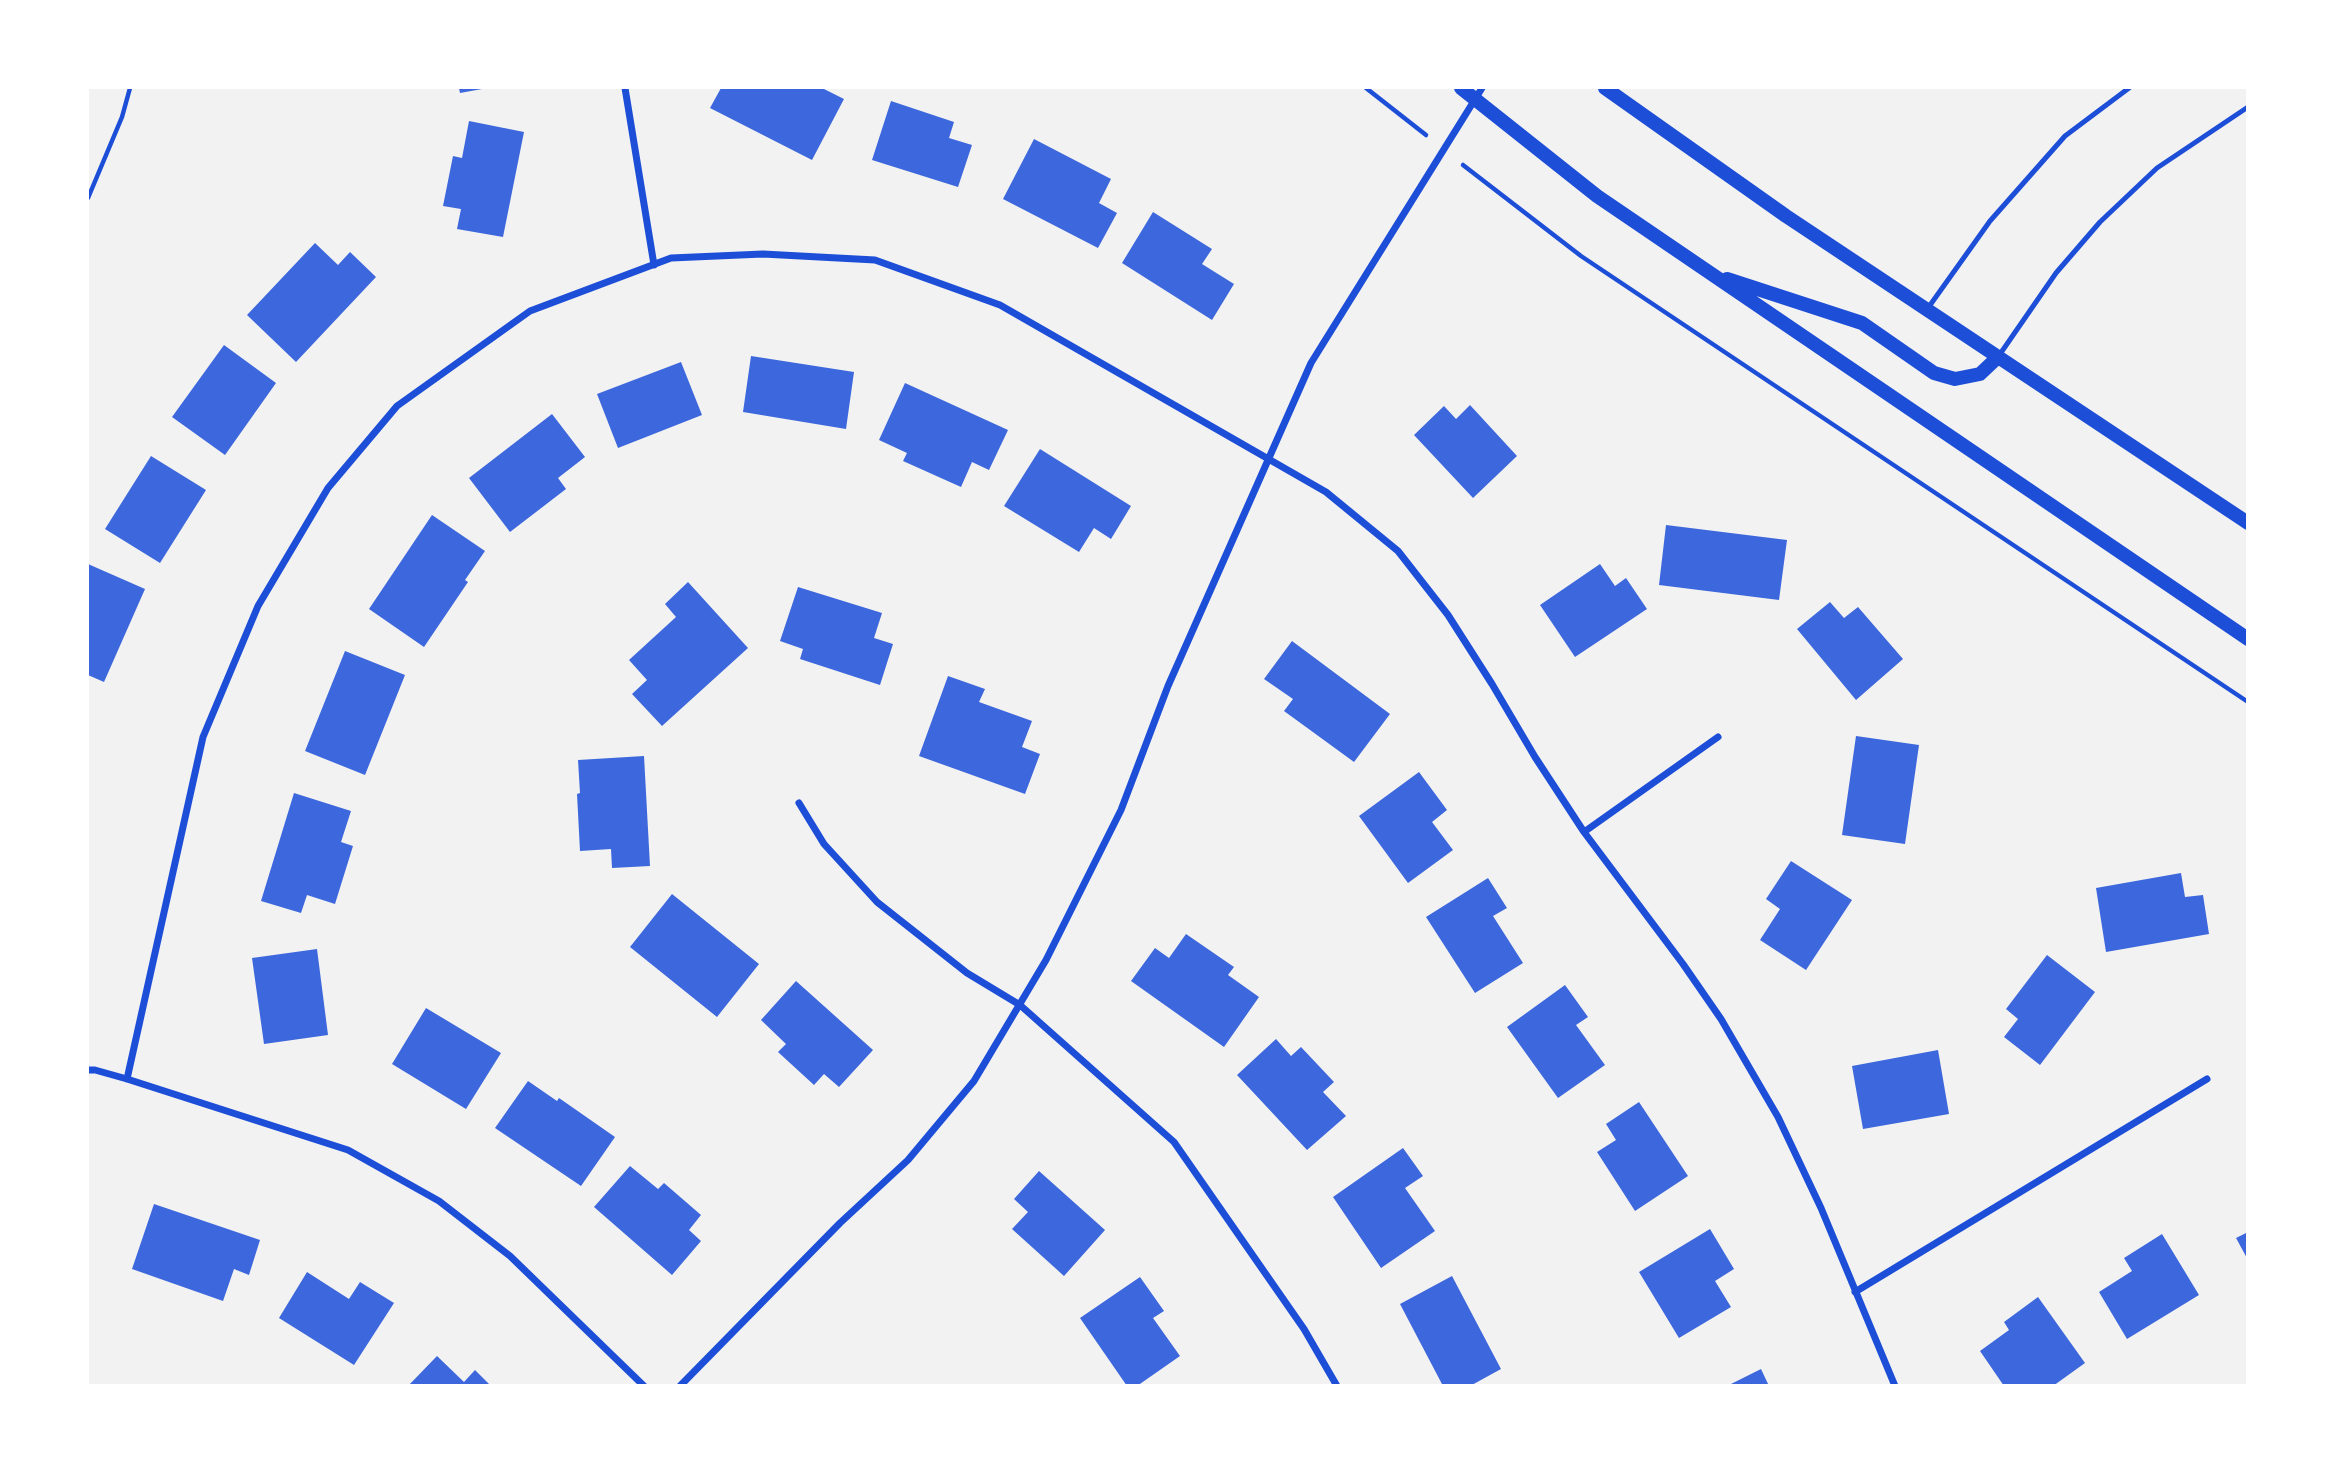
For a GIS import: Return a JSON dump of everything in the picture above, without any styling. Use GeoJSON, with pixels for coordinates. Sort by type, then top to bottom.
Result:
{"type":"FeatureCollection","features":[{"type":"Feature","properties":{"kind":"main road"},"geometry":{"type":"LineString","coordinates":[[1461,88],[1479,93],[1597,196],[2248,639]]}},
{"type":"Feature","properties":{"kind":"main road"},"geometry":{"type":"LineString","coordinates":[[1605,88],[1786,216],[2248,523]]}},
{"type":"Feature","properties":{"kind":"main road"},"geometry":{"type":"LineString","coordinates":[[1709,274],[1861,323],[1934,373],[1955,379],[1980,374],[1998,356]]}},
{"type":"Feature","properties":{"kind":"street"},"geometry":{"type":"LineString","coordinates":[[625,88],[654,265]]}},
{"type":"Feature","properties":{"kind":"street"},"geometry":{"type":"LineString","coordinates":[[680,1385],[840,1223],[908,1160],[975,1080],[1046,960],[1121,810],[1168,686],[1311,363],[1479,93]]}},
{"type":"Feature","properties":{"kind":"street"},"geometry":{"type":"LineString","coordinates":[[127,1080],[202,737],[258,606],[328,488],[397,406],[530,311],[671,258],[763,254],[875,260],[1000,305],[1326,492],[1398,551],[1448,615],[1584,832],[1721,1019],[1778,1118],[1821,1208],[1895,1385]]}},
{"type":"Feature","properties":{"kind":"street"},"geometry":{"type":"LineString","coordinates":[[1584,832],[1718,737]]}},
{"type":"Feature","properties":{"kind":"street"},"geometry":{"type":"LineString","coordinates":[[799,803],[824,844],[877,902],[967,973],[1020,1005],[1174,1142],[1304,1329],[1337,1385]]}},
{"type":"Feature","properties":{"kind":"street"},"geometry":{"type":"LineString","coordinates":[[88,1070],[348,1150],[439,1201],[510,1256],[644,1385]]}},
{"type":"Feature","properties":{"kind":"street"},"geometry":{"type":"LineString","coordinates":[[1856,1292],[2207,1079]]}},
{"type":"Feature","properties":{"kind":"lane"},"geometry":{"type":"LineString","coordinates":[[1927,310],[1990,221],[2065,135],[2129,88]]}},
{"type":"Feature","properties":{"kind":"lane"},"geometry":{"type":"LineString","coordinates":[[1998,356],[2056,273],[2100,222],[2157,168],[2248,107]]}},
{"type":"Feature","properties":{"kind":"path"},"geometry":{"type":"LineString","coordinates":[[88,198],[115,135],[130,88]]}},
{"type":"Feature","properties":{"kind":"path"},"geometry":{"type":"LineString","coordinates":[[1366,88],[1581,256],[2248,702]]}},
{"type":"Feature","properties":{"kind":"building"},"geometry":{"type":"Polygon","coordinates":[[[459,88],[482,88],[482,89],[460,93],[459,88]]]}},
{"type":"Feature","properties":{"kind":"building"},"geometry":{"type":"Polygon","coordinates":[[[721,88],[822,88],[844,99],[812,160],[710,108],[721,88]]]}},
{"type":"Feature","properties":{"kind":"building"},"geometry":{"type":"Polygon","coordinates":[[[891,101],[954,122],[949,138],[972,145],[958,187],[872,160],[891,101]]]}},
{"type":"Feature","properties":{"kind":"building"},"geometry":{"type":"Polygon","coordinates":[[[469,121],[524,132],[503,237],[457,229],[461,209],[443,206],[453,156],[462,158],[469,121]]]}},
{"type":"Feature","properties":{"kind":"building"},"geometry":{"type":"Polygon","coordinates":[[[1034,139],[1111,179],[1099,203],[1117,213],[1098,248],[1003,199],[1034,139]]]}},
{"type":"Feature","properties":{"kind":"building"},"geometry":{"type":"Polygon","coordinates":[[[1153,212],[1212,249],[1202,264],[1234,284],[1212,320],[1122,263],[1153,212]]]}},
{"type":"Feature","properties":{"kind":"building"},"geometry":{"type":"Polygon","coordinates":[[[315,243],[338,265],[350,252],[376,277],[296,362],[247,315],[315,243]]]}},
{"type":"Feature","properties":{"kind":"building"},"geometry":{"type":"Polygon","coordinates":[[[224,345],[276,383],[225,455],[172,417],[224,345]]]}},
{"type":"Feature","properties":{"kind":"building"},"geometry":{"type":"Polygon","coordinates":[[[751,356],[854,372],[846,429],[743,412],[751,356]]]}},
{"type":"Feature","properties":{"kind":"building"},"geometry":{"type":"Polygon","coordinates":[[[681,362],[702,415],[618,448],[597,394],[681,362]]]}},
{"type":"Feature","properties":{"kind":"building"},"geometry":{"type":"Polygon","coordinates":[[[905,383],[1008,430],[989,470],[972,462],[961,487],[903,461],[907,453],[879,440],[905,383]]]}},
{"type":"Feature","properties":{"kind":"building"},"geometry":{"type":"Polygon","coordinates":[[[1470,405],[1517,456],[1473,498],[1414,435],[1444,406],[1456,419],[1470,405]]]}},
{"type":"Feature","properties":{"kind":"building"},"geometry":{"type":"Polygon","coordinates":[[[552,414],[585,457],[558,478],[566,489],[510,532],[469,478],[552,414]]]}},
{"type":"Feature","properties":{"kind":"building"},"geometry":{"type":"Polygon","coordinates":[[[1040,449],[1131,506],[1111,539],[1094,528],[1079,552],[1004,506],[1040,449]]]}},
{"type":"Feature","properties":{"kind":"building"},"geometry":{"type":"Polygon","coordinates":[[[151,456],[206,490],[160,563],[105,529],[151,456]]]}},
{"type":"Feature","properties":{"kind":"building"},"geometry":{"type":"Polygon","coordinates":[[[432,515],[485,551],[465,580],[468,582],[424,647],[369,609],[432,515]]]}},
{"type":"Feature","properties":{"kind":"building"},"geometry":{"type":"Polygon","coordinates":[[[1666,525],[1787,540],[1779,600],[1659,585],[1666,525]]]}},
{"type":"Feature","properties":{"kind":"building"},"geometry":{"type":"Polygon","coordinates":[[[88,564],[145,589],[104,682],[88,675],[88,564]]]}},
{"type":"Feature","properties":{"kind":"building"},"geometry":{"type":"Polygon","coordinates":[[[1600,564],[1615,586],[1626,578],[1647,609],[1575,657],[1540,605],[1600,564]]]}},
{"type":"Feature","properties":{"kind":"building"},"geometry":{"type":"Polygon","coordinates":[[[688,582],[748,648],[662,726],[632,694],[647,680],[629,660],[676,617],[665,604],[688,582]]]}},
{"type":"Feature","properties":{"kind":"building"},"geometry":{"type":"Polygon","coordinates":[[[798,587],[882,613],[874,638],[893,644],[880,685],[800,659],[803,649],[780,641],[798,587]]]}},
{"type":"Feature","properties":{"kind":"building"},"geometry":{"type":"Polygon","coordinates":[[[1830,602],[1844,618],[1858,607],[1903,659],[1856,700],[1797,629],[1830,602]]]}},
{"type":"Feature","properties":{"kind":"building"},"geometry":{"type":"Polygon","coordinates":[[[1292,641],[1390,714],[1354,762],[1284,711],[1293,699],[1264,679],[1292,641]]]}},
{"type":"Feature","properties":{"kind":"building"},"geometry":{"type":"Polygon","coordinates":[[[345,651],[405,675],[365,775],[305,751],[345,651]]]}},
{"type":"Feature","properties":{"kind":"building"},"geometry":{"type":"Polygon","coordinates":[[[948,676],[985,689],[979,702],[1032,721],[1022,747],[1040,754],[1025,794],[919,756],[948,676]]]}},
{"type":"Feature","properties":{"kind":"building"},"geometry":{"type":"Polygon","coordinates":[[[1856,736],[1919,745],[1905,844],[1842,835],[1856,736]]]}},
{"type":"Feature","properties":{"kind":"building"},"geometry":{"type":"Polygon","coordinates":[[[644,756],[650,866],[612,868],[611,849],[580,851],[578,760],[644,756]]]}},
{"type":"Feature","properties":{"kind":"building"},"geometry":{"type":"Polygon","coordinates":[[[1419,772],[1447,810],[1432,822],[1453,850],[1408,883],[1359,816],[1419,772]]]}},
{"type":"Feature","properties":{"kind":"building"},"geometry":{"type":"Polygon","coordinates":[[[294,793],[351,811],[341,842],[353,846],[335,904],[307,895],[301,913],[261,901],[294,793]]]}},
{"type":"Feature","properties":{"kind":"building"},"geometry":{"type":"Polygon","coordinates":[[[1791,861],[1852,900],[1806,970],[1760,940],[1780,909],[1766,899],[1791,861]]]}},
{"type":"Feature","properties":{"kind":"building"},"geometry":{"type":"Polygon","coordinates":[[[2181,873],[2185,897],[2203,895],[2209,934],[2106,952],[2096,888],[2181,873]]]}},
{"type":"Feature","properties":{"kind":"building"},"geometry":{"type":"Polygon","coordinates":[[[1488,878],[1507,908],[1493,916],[1523,963],[1475,993],[1426,917],[1488,878]]]}},
{"type":"Feature","properties":{"kind":"building"},"geometry":{"type":"Polygon","coordinates":[[[672,894],[759,964],[717,1017],[630,947],[672,894]]]}},
{"type":"Feature","properties":{"kind":"building"},"geometry":{"type":"Polygon","coordinates":[[[1186,934],[1234,967],[1228,975],[1259,997],[1224,1047],[1131,981],[1155,948],[1169,958],[1186,934]]]}},
{"type":"Feature","properties":{"kind":"building"},"geometry":{"type":"Polygon","coordinates":[[[317,949],[328,1035],[264,1044],[252,958],[317,949]]]}},
{"type":"Feature","properties":{"kind":"building"},"geometry":{"type":"Polygon","coordinates":[[[2047,955],[2095,992],[2040,1065],[2004,1037],[2018,1019],[2006,1009],[2047,955]]]}},
{"type":"Feature","properties":{"kind":"building"},"geometry":{"type":"Polygon","coordinates":[[[796,981],[873,1050],[839,1087],[824,1074],[814,1085],[778,1052],[786,1044],[761,1020],[796,981]]]}},
{"type":"Feature","properties":{"kind":"building"},"geometry":{"type":"Polygon","coordinates":[[[1565,985],[1588,1017],[1576,1025],[1605,1065],[1558,1098],[1507,1027],[1565,985]]]}},
{"type":"Feature","properties":{"kind":"building"},"geometry":{"type":"Polygon","coordinates":[[[426,1008],[501,1053],[466,1109],[392,1064],[426,1008]]]}},
{"type":"Feature","properties":{"kind":"building"},"geometry":{"type":"Polygon","coordinates":[[[1276,1039],[1291,1056],[1301,1047],[1334,1082],[1323,1092],[1346,1116],[1307,1150],[1237,1075],[1276,1039]]]}},
{"type":"Feature","properties":{"kind":"building"},"geometry":{"type":"Polygon","coordinates":[[[1938,1050],[1949,1114],[1863,1129],[1852,1066],[1938,1050]]]}},
{"type":"Feature","properties":{"kind":"building"},"geometry":{"type":"Polygon","coordinates":[[[528,1081],[557,1101],[559,1098],[615,1137],[581,1186],[495,1128],[528,1081]]]}},
{"type":"Feature","properties":{"kind":"building"},"geometry":{"type":"Polygon","coordinates":[[[1639,1102],[1688,1176],[1635,1211],[1597,1152],[1616,1140],[1606,1124],[1639,1102]]]}},
{"type":"Feature","properties":{"kind":"building"},"geometry":{"type":"Polygon","coordinates":[[[1403,1148],[1423,1176],[1405,1188],[1435,1231],[1381,1268],[1333,1197],[1403,1148]]]}},
{"type":"Feature","properties":{"kind":"building"},"geometry":{"type":"Polygon","coordinates":[[[630,1166],[658,1189],[664,1183],[701,1215],[689,1230],[701,1241],[672,1275],[594,1207],[630,1166]]]}},
{"type":"Feature","properties":{"kind":"building"},"geometry":{"type":"Polygon","coordinates":[[[1039,1171],[1105,1230],[1064,1276],[1012,1229],[1028,1212],[1014,1199],[1039,1171]]]}},
{"type":"Feature","properties":{"kind":"building"},"geometry":{"type":"Polygon","coordinates":[[[154,1204],[260,1240],[249,1275],[234,1269],[223,1301],[132,1269],[154,1204]]]}},
{"type":"Feature","properties":{"kind":"building"},"geometry":{"type":"Polygon","coordinates":[[[1710,1229],[1734,1269],[1715,1281],[1731,1307],[1679,1338],[1639,1272],[1710,1229]]]}},
{"type":"Feature","properties":{"kind":"building"},"geometry":{"type":"Polygon","coordinates":[[[2248,1232],[2248,1260],[2236,1238],[2248,1232]]]}},
{"type":"Feature","properties":{"kind":"building"},"geometry":{"type":"Polygon","coordinates":[[[2162,1234],[2199,1295],[2127,1339],[2099,1292],[2132,1271],[2124,1258],[2162,1234]]]}},
{"type":"Feature","properties":{"kind":"building"},"geometry":{"type":"Polygon","coordinates":[[[307,1272],[349,1299],[360,1282],[394,1303],[354,1365],[279,1318],[307,1272]]]}},
{"type":"Feature","properties":{"kind":"building"},"geometry":{"type":"Polygon","coordinates":[[[1452,1276],[1501,1369],[1470,1386],[1443,1386],[1400,1304],[1452,1276]]]}},
{"type":"Feature","properties":{"kind":"building"},"geometry":{"type":"Polygon","coordinates":[[[1140,1277],[1164,1311],[1153,1318],[1180,1356],[1137,1386],[1127,1386],[1080,1318],[1140,1277]]]}},
{"type":"Feature","properties":{"kind":"building"},"geometry":{"type":"Polygon","coordinates":[[[2038,1297],[2085,1363],[2053,1386],[2004,1386],[1980,1351],[2009,1330],[2004,1322],[2038,1297]]]}},
{"type":"Feature","properties":{"kind":"building"},"geometry":{"type":"Polygon","coordinates":[[[437,1356],[464,1382],[475,1370],[491,1386],[408,1386],[437,1356]]]}},
{"type":"Feature","properties":{"kind":"building"},"geometry":{"type":"Polygon","coordinates":[[[1761,1369],[1769,1386],[1727,1386],[1761,1369]]]}}]}
